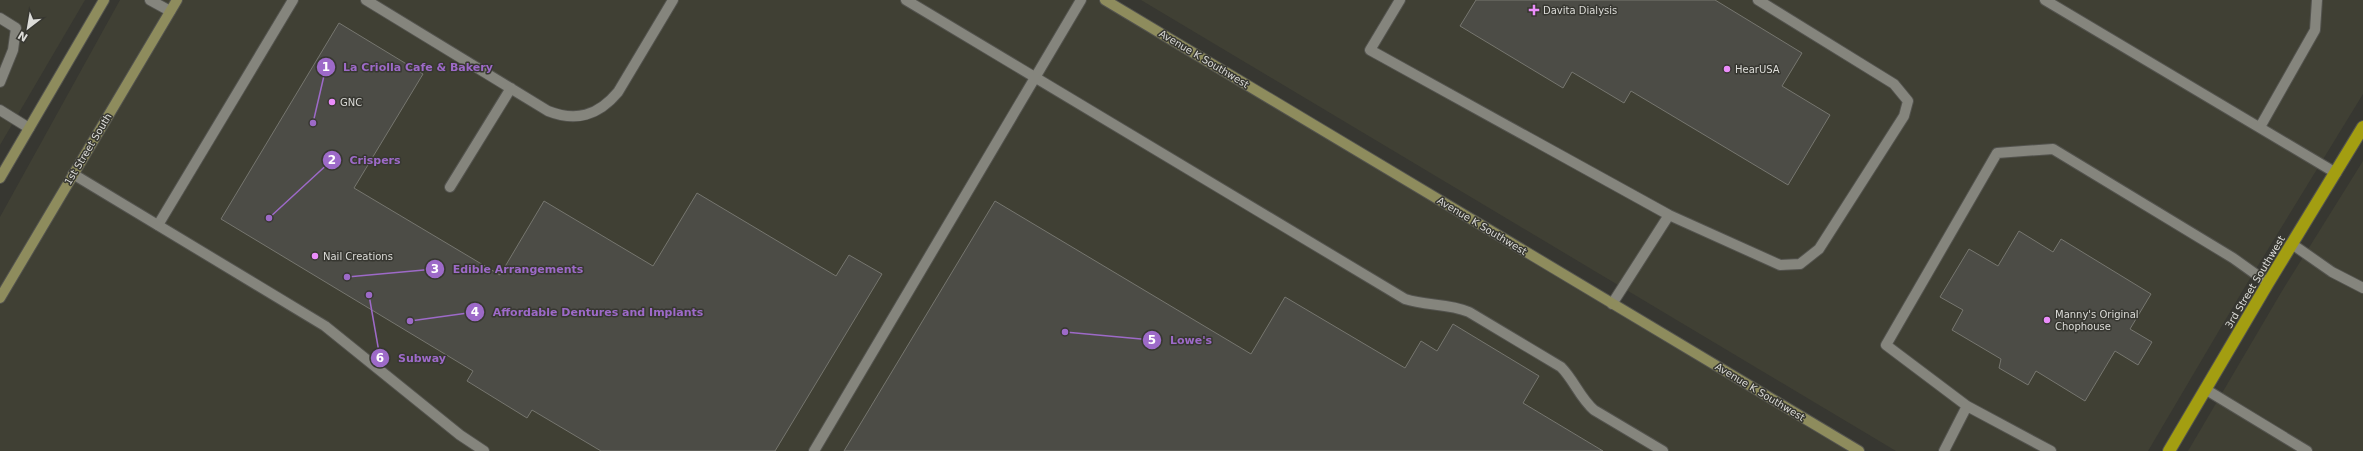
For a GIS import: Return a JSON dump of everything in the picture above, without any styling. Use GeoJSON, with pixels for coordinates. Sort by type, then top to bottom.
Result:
{"type":"FeatureCollection","features":[{"type":"Feature","properties":{"kind":"highway","name":"3rd Street Southwest"},"geometry":{"type":"LineString","coordinates":[[2169,451],[2268,283],[2363,127]]}},
{"type":"Feature","properties":{"kind":"street"},"geometry":{"type":"LineString","coordinates":[[0,178],[104,0]]}},
{"type":"Feature","properties":{"kind":"street"},"geometry":{"type":"LineString","coordinates":[[150,0],[170,11]]}},
{"type":"Feature","properties":{"kind":"street","name":"1st Street South"},"geometry":{"type":"LineString","coordinates":[[0,298],[177,0]]}},
{"type":"Feature","properties":{"kind":"street"},"geometry":{"type":"LineString","coordinates":[[158,225],[293,0]]}},
{"type":"Feature","properties":{"kind":"street"},"geometry":{"type":"LineString","coordinates":[[366,0],[548,111],[573,117],[586,116],[598,111],[618,92],[673,0]]}},
{"type":"Feature","properties":{"kind":"street"},"geometry":{"type":"LineString","coordinates":[[906,0],[1405,299],[1419,304],[1456,306],[1496,328],[1561,367],[1570,376],[1585,402],[1594,410],[1664,451]]}},
{"type":"Feature","properties":{"kind":"street"},"geometry":{"type":"LineString","coordinates":[[814,451],[1081,0]]}},
{"type":"Feature","properties":{"kind":"street","name":"Avenue K Southwest"},"geometry":{"type":"LineString","coordinates":[[1105,0],[1859,451]]}},
{"type":"Feature","properties":{"kind":"street"},"geometry":{"type":"LineString","coordinates":[[1400,0],[1370,50],[1669,215],[1780,265],[1800,264],[1819,249],[1904,116],[1908,100],[1894,84],[1758,0]]}},
{"type":"Feature","properties":{"kind":"street"},"geometry":{"type":"LineString","coordinates":[[2045,0],[2336,173]]}},
{"type":"Feature","properties":{"kind":"street"},"geometry":{"type":"LineString","coordinates":[[2260,127],[2315,30],[2317,0]]}},
{"type":"Feature","properties":{"kind":"street"},"geometry":{"type":"LineString","coordinates":[[0,18],[16,28],[13,50],[0,82]]}},
{"type":"Feature","properties":{"kind":"street"},"geometry":{"type":"LineString","coordinates":[[450,188],[511,88]]}},
{"type":"Feature","properties":{"kind":"street"},"geometry":{"type":"LineString","coordinates":[[0,110],[29,128]]}},
{"type":"Feature","properties":{"kind":"street"},"geometry":{"type":"LineString","coordinates":[[2051,451],[1967,406],[1886,345],[1997,153],[2053,149],[2233,258],[2268,283]]}},
{"type":"Feature","properties":{"kind":"street"},"geometry":{"type":"LineString","coordinates":[[73,174],[325,326],[460,435],[484,451]]}},
{"type":"Feature","properties":{"kind":"street"},"geometry":{"type":"LineString","coordinates":[[1612,304],[1669,215]]}},
{"type":"Feature","properties":{"kind":"street"},"geometry":{"type":"LineString","coordinates":[[2292,244],[2332,272],[2363,288]]}},
{"type":"Feature","properties":{"kind":"street"},"geometry":{"type":"LineString","coordinates":[[2205,389],[2307,451]]}},
{"type":"Feature","properties":{"kind":"street"},"geometry":{"type":"LineString","coordinates":[[1944,451],[1967,406]]}},
{"type":"Feature","properties":{"kind":"shaded area"},"geometry":{"type":"Polygon","coordinates":[[[0,0],[85,0],[0,145],[0,0]]]}},
{"type":"Feature","properties":{"kind":"shaded area"},"geometry":{"type":"Polygon","coordinates":[[[120,0],[1105,0],[1859,451],[0,451],[0,217],[120,0]]]}},
{"type":"Feature","properties":{"kind":"shaded area"},"geometry":{"type":"Polygon","coordinates":[[[1141,0],[2363,0],[2363,94],[2243,290],[2148,451],[1896,451],[1141,0]]]}},
{"type":"Feature","properties":{"kind":"shaded area"},"geometry":{"type":"Polygon","coordinates":[[[2363,161],[2363,451],[2188,451],[2282,291],[2363,161]]]}},
{"type":"Feature","properties":{"kind":"building"},"geometry":{"type":"Polygon","coordinates":[[[1476,0],[1715,0],[1802,53],[1782,86],[1830,115],[1788,185],[1631,91],[1624,103],[1572,72],[1563,88],[1460,26],[1476,0]]]}},
{"type":"Feature","properties":{"kind":"building"},"geometry":{"type":"Polygon","coordinates":[[[339,23],[423,74],[354,188],[500,275],[544,201],[653,266],[697,193],[836,276],[849,255],[882,274],[775,451],[601,451],[532,410],[527,418],[467,381],[473,371],[221,219],[339,23]]]}},
{"type":"Feature","properties":{"kind":"building"},"geometry":{"type":"Polygon","coordinates":[[[995,201],[1251,354],[1285,297],[1405,368],[1421,341],[1437,351],[1453,324],[1539,376],[1523,403],[1603,451],[844,451],[995,201]]]}},
{"type":"Feature","properties":{"kind":"building","name":"Manny's Original Chophouse"},"geometry":{"type":"Polygon","coordinates":[[[2019,231],[2053,252],[2061,239],[2151,294],[2130,329],[2152,342],[2138,365],[2115,351],[2085,401],[2036,371],[2028,385],[1999,368],[2001,359],[1952,330],[1963,310],[1940,297],[1969,249],[1998,266],[2019,231]]]}},
{"type":"Feature","properties":{"kind":"place","name":"Davita Dialysis"},"geometry":{"type":"Point","coordinates":[1534,10]}},
{"type":"Feature","properties":{"kind":"place","name":"HearUSA"},"geometry":{"type":"Point","coordinates":[1727,69]}},
{"type":"Feature","properties":{"kind":"place","name":"GNC"},"geometry":{"type":"Point","coordinates":[332,102]}},
{"type":"Feature","properties":{"kind":"place","name":"La Criolla Cafe & Bakery"},"geometry":{"type":"Point","coordinates":[313,123]}},
{"type":"Feature","properties":{"kind":"place","name":"Crispers"},"geometry":{"type":"Point","coordinates":[269,218]}},
{"type":"Feature","properties":{"kind":"place","name":"Nail Creations"},"geometry":{"type":"Point","coordinates":[315,256]}},
{"type":"Feature","properties":{"kind":"place","name":"Edible Arrangements"},"geometry":{"type":"Point","coordinates":[347,277]}},
{"type":"Feature","properties":{"kind":"place","name":"Subway"},"geometry":{"type":"Point","coordinates":[369,295]}},
{"type":"Feature","properties":{"kind":"place","name":"Manny's Original Chophouse"},"geometry":{"type":"Point","coordinates":[2047,320]}},
{"type":"Feature","properties":{"kind":"place","name":"Affordable Dentures and Implants"},"geometry":{"type":"Point","coordinates":[410,321]}},
{"type":"Feature","properties":{"kind":"place","name":"Lowe's"},"geometry":{"type":"Point","coordinates":[1065,332]}}]}
